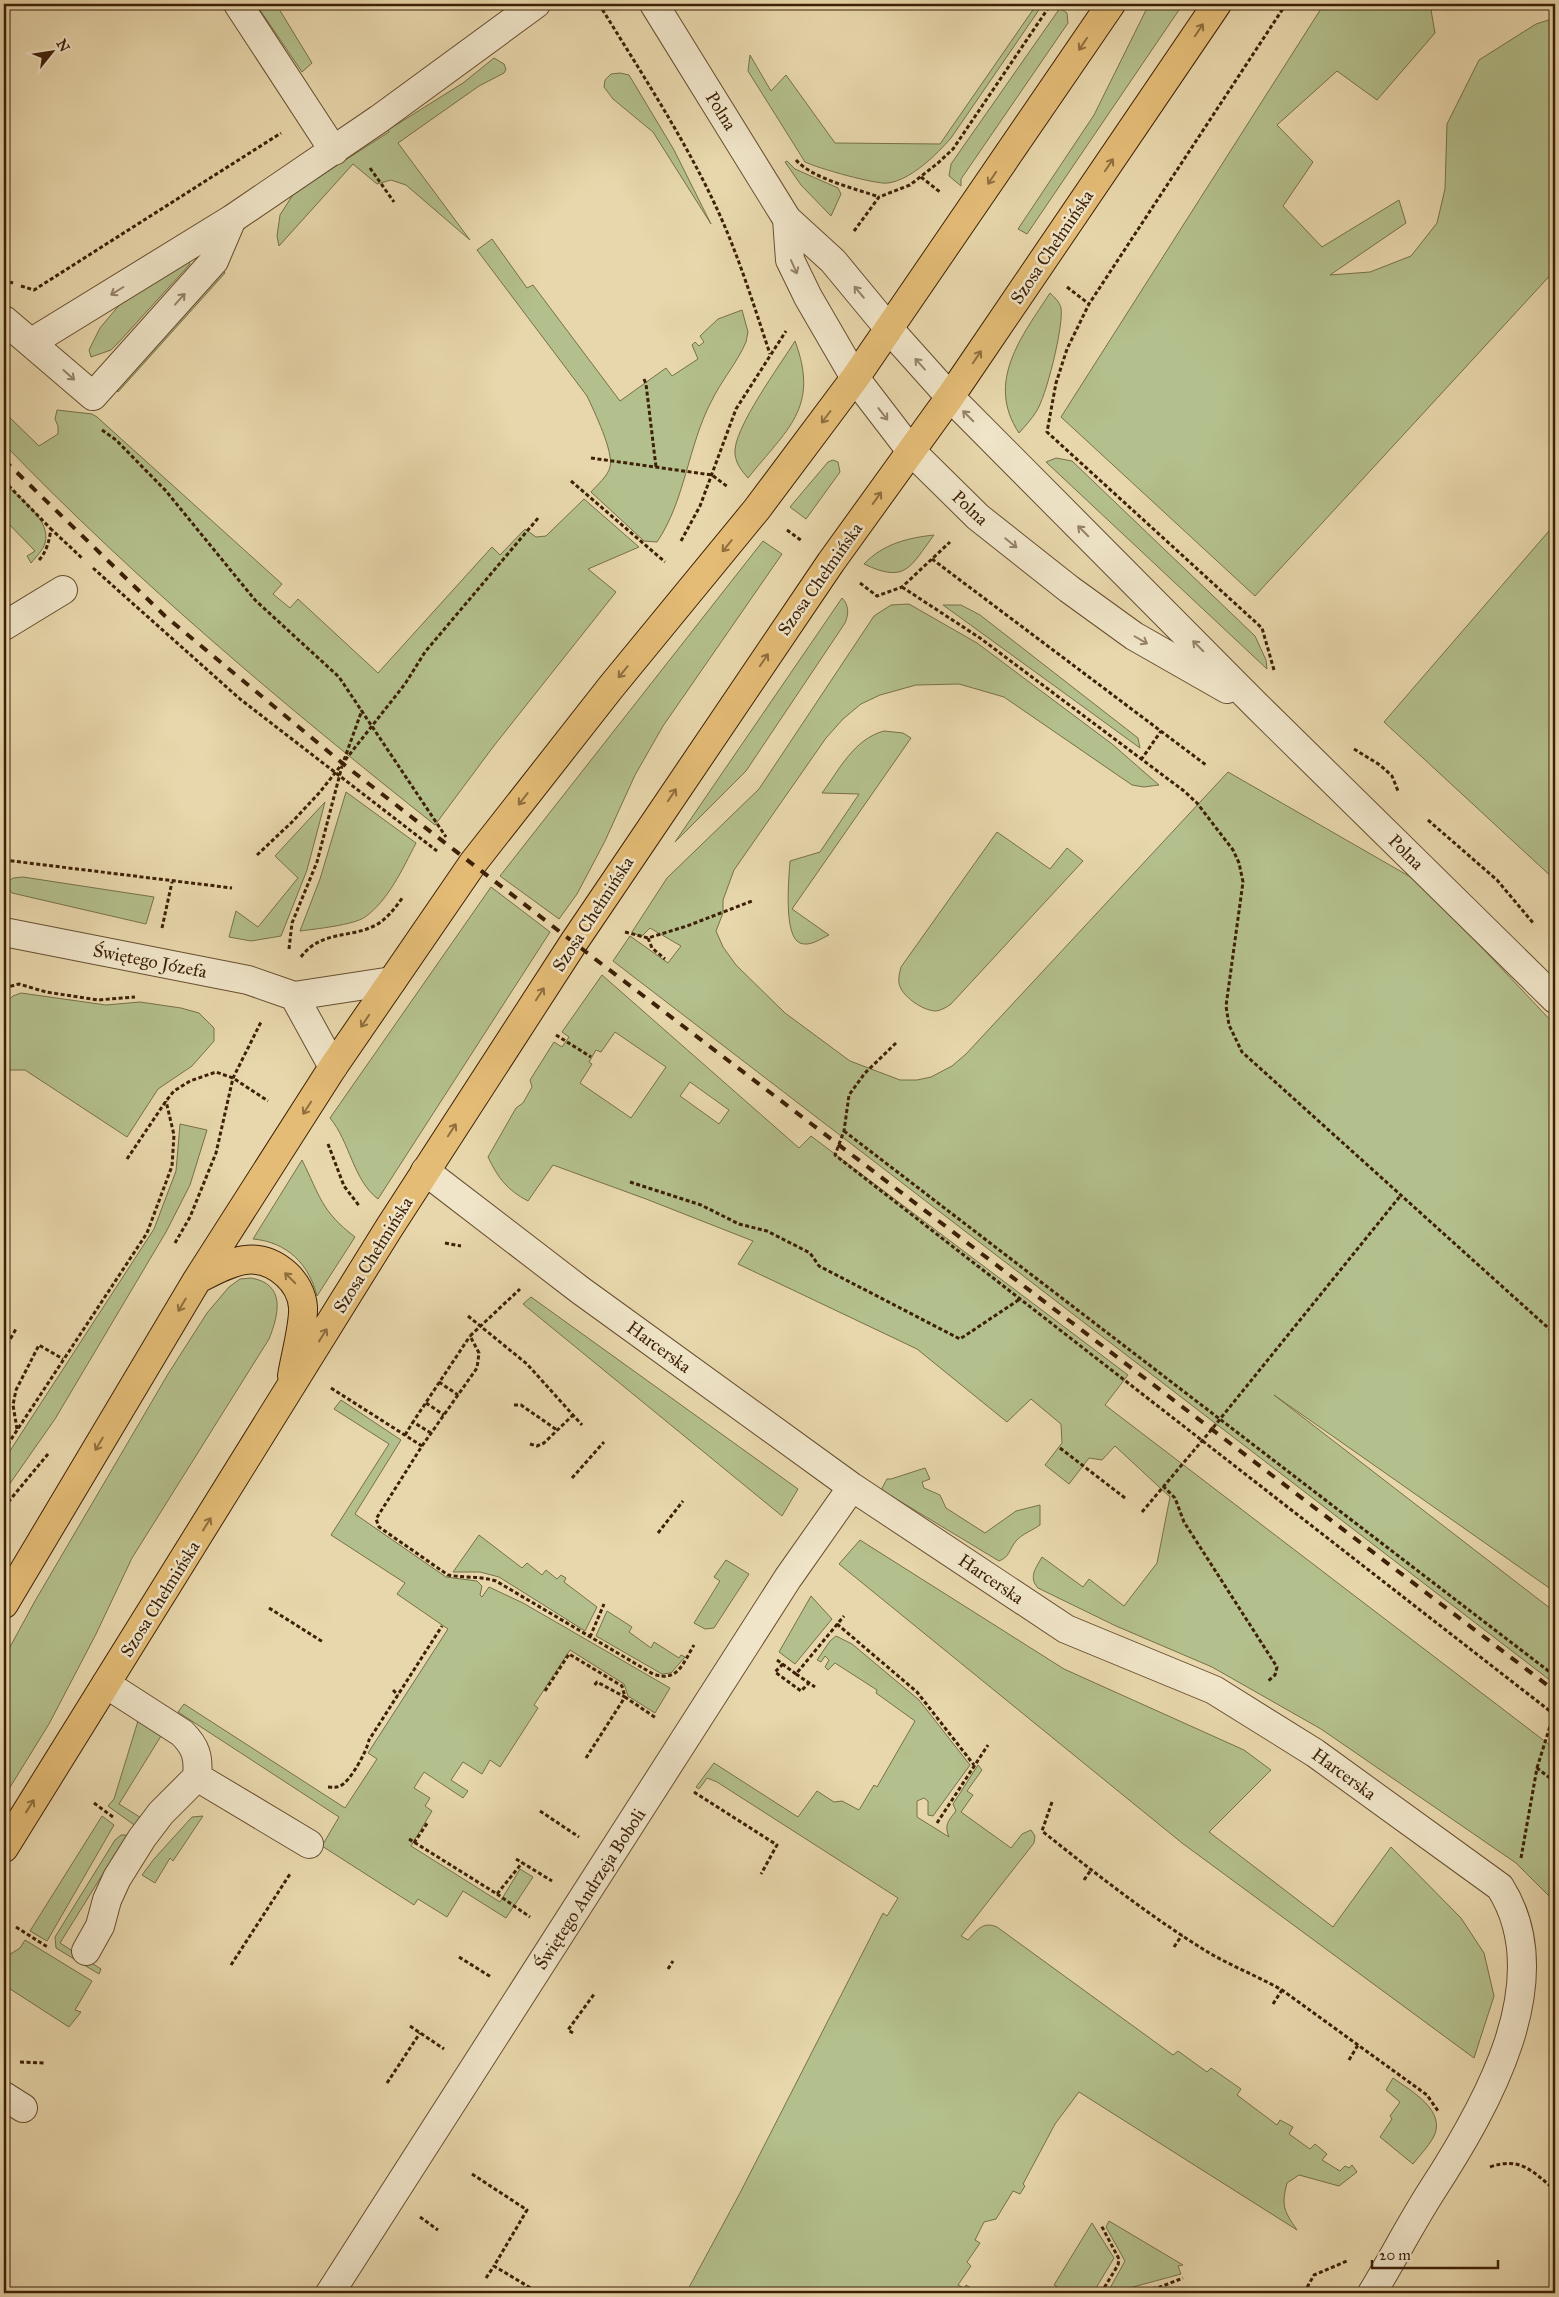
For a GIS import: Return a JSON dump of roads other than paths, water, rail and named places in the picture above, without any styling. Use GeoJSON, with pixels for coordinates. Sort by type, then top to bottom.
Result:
{"type":"FeatureCollection","features":[{"type":"Feature","properties":{"kind":"main road"},"geometry":{"type":"LineString","coordinates":[[4,1604],[197,1280],[333,1068],[392,981],[474,863],[611,686],[757,509],[855,378],[890,330],[1111,4]]}},
{"type":"Feature","properties":{"kind":"main road","name":"Szosa Chełmińska"},"geometry":{"type":"LineString","coordinates":[[4,1848],[425,1171],[645,835],[831,562],[950,397],[1217,4]]}},
{"type":"Feature","properties":{"kind":"main road"},"geometry":{"type":"LineString","coordinates":[[197,1280],[230,1262],[257,1258],[278,1267],[296,1282],[303,1307],[289,1392]]}},
{"type":"Feature","properties":{"kind":"street"},"geometry":{"type":"LineString","coordinates":[[238,4],[334,151]]}},
{"type":"Feature","properties":{"kind":"street"},"geometry":{"type":"LineString","coordinates":[[32,342],[232,219],[334,151],[536,4]]}},
{"type":"Feature","properties":{"kind":"street","name":"Polna"},"geometry":{"type":"LineString","coordinates":[[654,4],[787,219],[833,261],[890,330],[950,397],[1257,706],[1555,999]]}},
{"type":"Feature","properties":{"kind":"street"},"geometry":{"type":"LineString","coordinates":[[4,320],[93,396],[214,261],[232,219]]}},
{"type":"Feature","properties":{"kind":"street","name":"Polna"},"geometry":{"type":"LineString","coordinates":[[787,219],[790,260],[808,297],[855,378],[911,451],[978,517],[1069,590],[1134,636],[1257,706]]}},
{"type":"Feature","properties":{"kind":"street"},"geometry":{"type":"LineString","coordinates":[[4,626],[63,590]]}},
{"type":"Feature","properties":{"kind":"street","name":"Świętego Józefa"},"geometry":{"type":"LineString","coordinates":[[4,932],[248,980],[294,996],[392,981]]}},
{"type":"Feature","properties":{"kind":"street"},"geometry":{"type":"LineString","coordinates":[[294,996],[333,1068]]}},
{"type":"Feature","properties":{"kind":"street","name":"Harcerska"},"geometry":{"type":"LineString","coordinates":[[425,1171],[580,1290],[852,1487],[1066,1629],[1214,1690],[1315,1753],[1514,1898],[1524,1909],[1537,1934],[1545,1985],[1532,2039],[1484,2117],[1431,2192],[1372,2293]]}},
{"type":"Feature","properties":{"kind":"street","name":"Świętego Andrzeja Boboli"},"geometry":{"type":"LineString","coordinates":[[330,2293],[788,1578],[852,1487]]}},
{"type":"Feature","properties":{"kind":"street"},"geometry":{"type":"LineString","coordinates":[[86,1951],[100,1926],[107,1900],[117,1878],[142,1838],[161,1813],[198,1777],[199,1761],[195,1748],[182,1733],[106,1684]]}},
{"type":"Feature","properties":{"kind":"street"},"geometry":{"type":"LineString","coordinates":[[198,1777],[309,1844]]}},
{"type":"Feature","properties":{"kind":"railway"},"geometry":{"type":"LineString","coordinates":[[4,460],[165,616],[347,767],[599,962],[1555,1691]]}}]}
